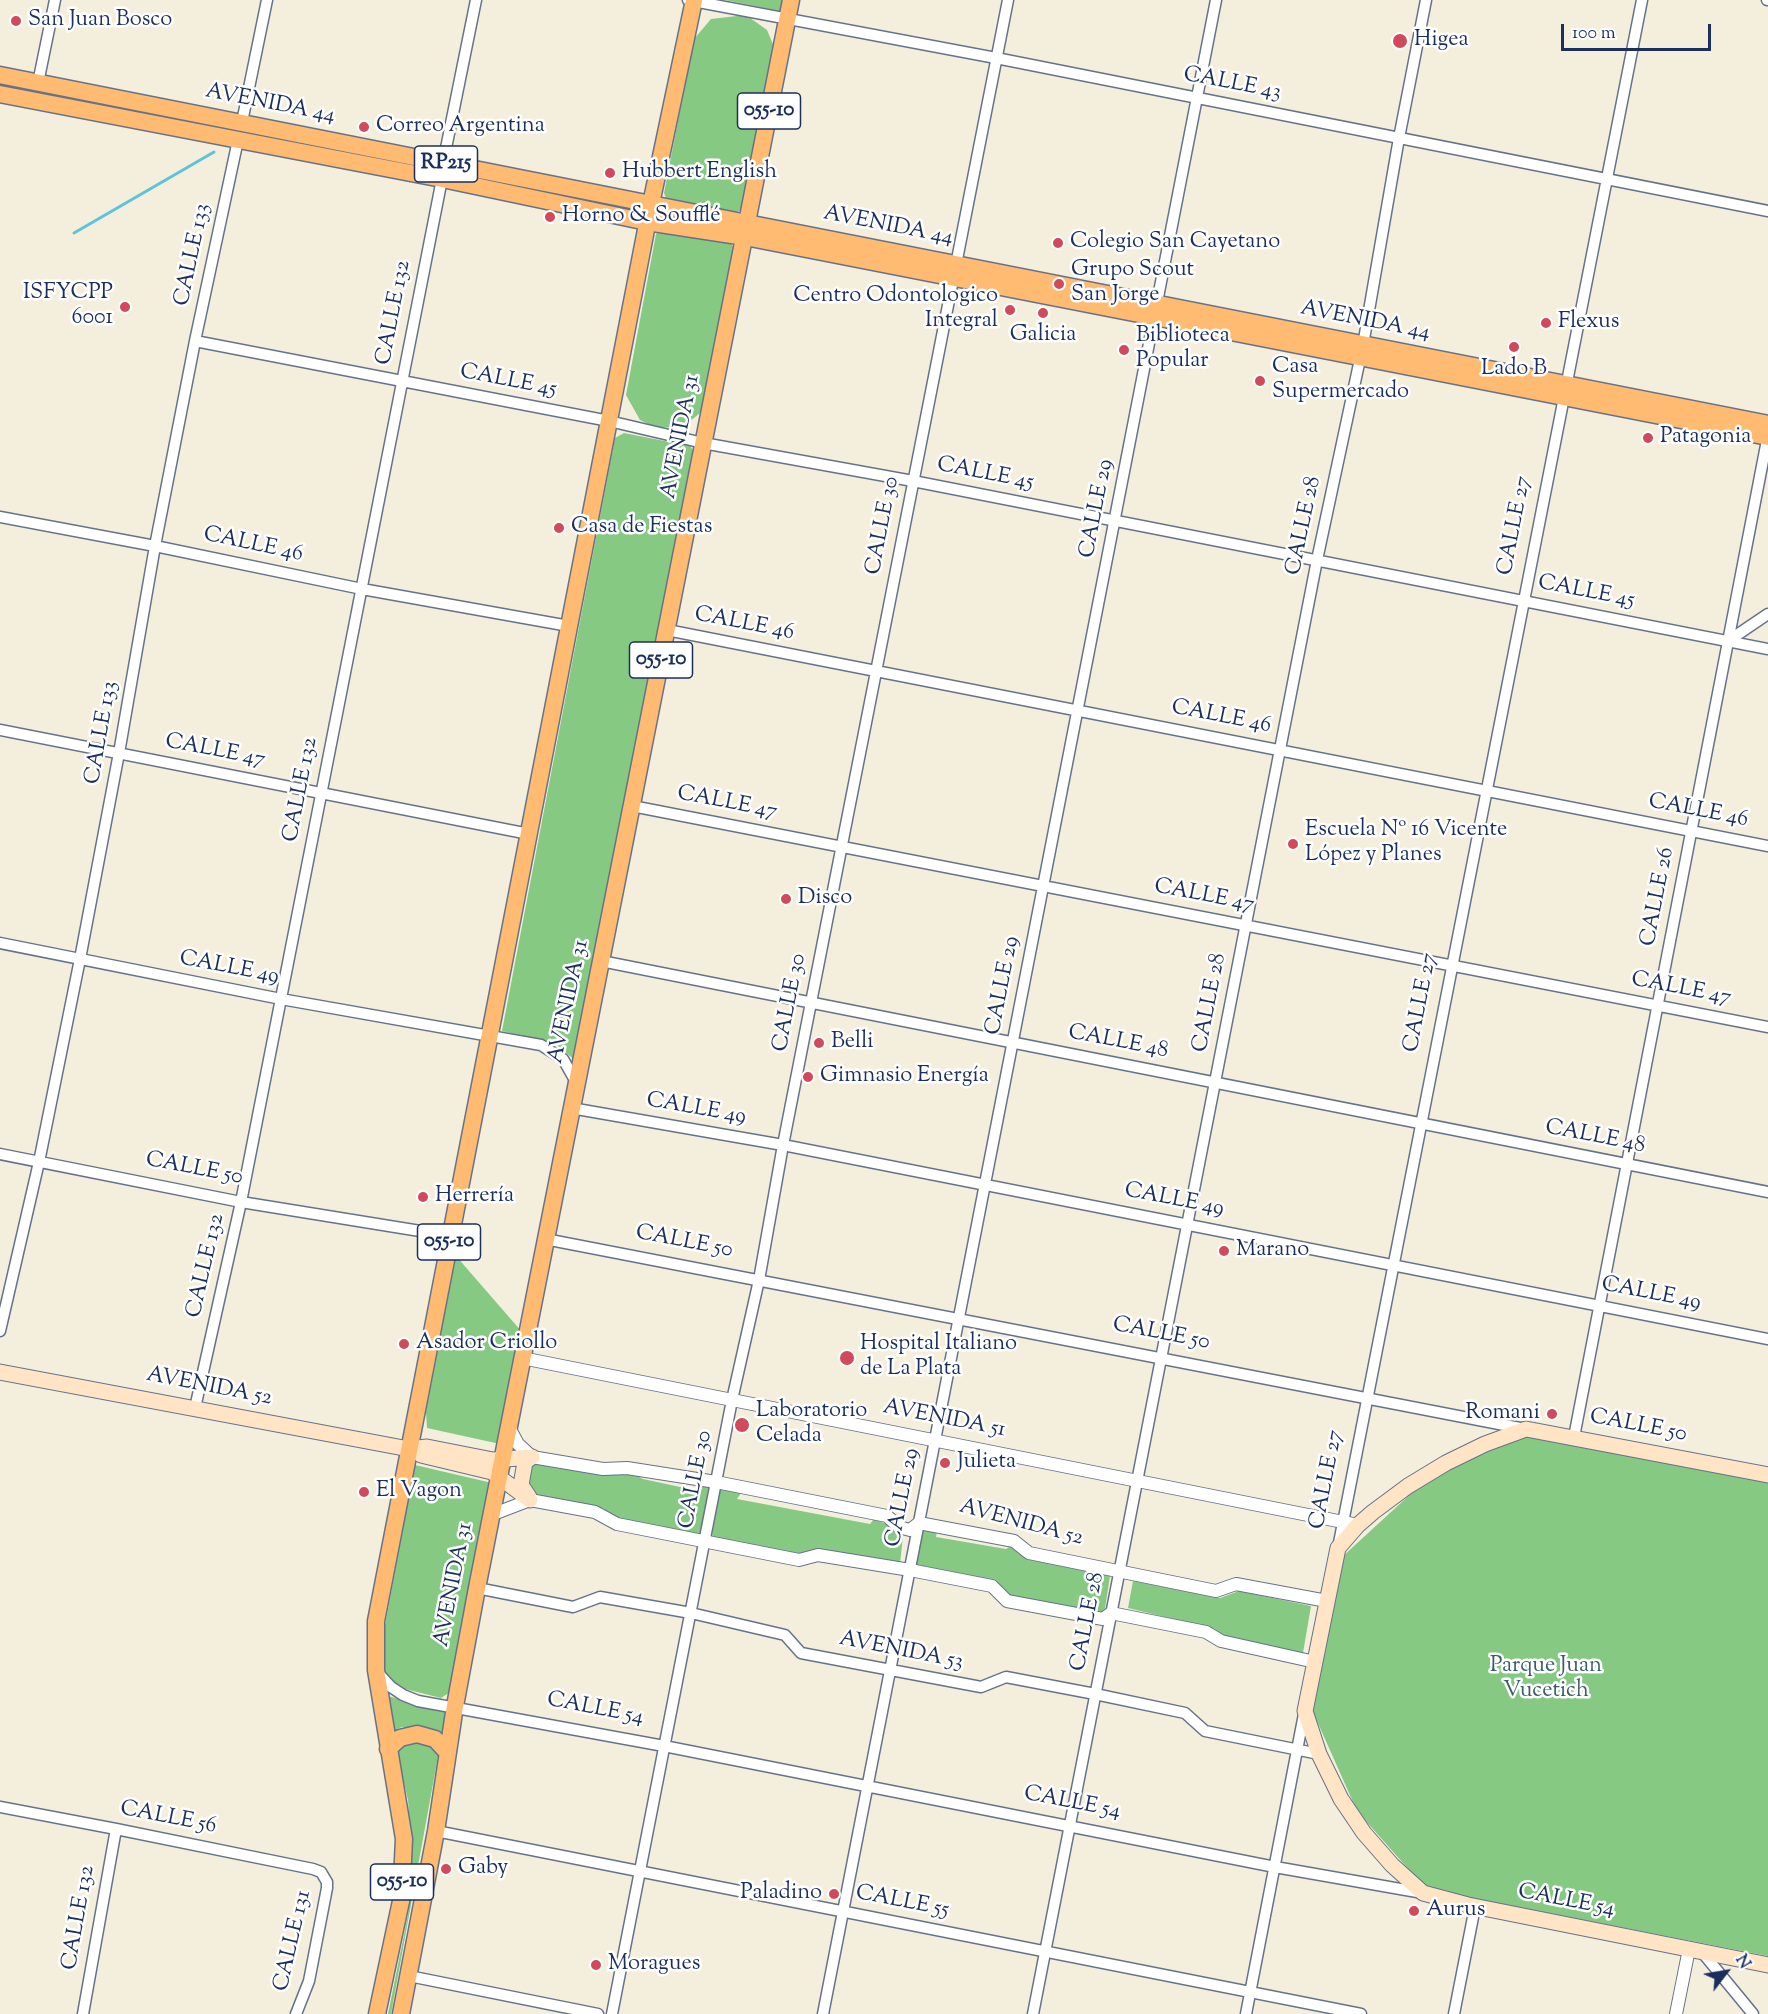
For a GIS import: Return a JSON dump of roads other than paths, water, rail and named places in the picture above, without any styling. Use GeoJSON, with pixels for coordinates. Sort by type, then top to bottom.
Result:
{"type":"FeatureCollection","features":[{"type":"Feature","properties":{"kind":"main road","name":"055-10"},"geometry":{"type":"LineString","coordinates":[[377,2014],[401,1901],[404,1839],[376,1670],[376,1621],[692,0]]}},
{"type":"Feature","properties":{"kind":"main road","name":"AVENIDA 31"},"geometry":{"type":"LineString","coordinates":[[402,2014],[436,1831],[455,1706],[491,1515],[791,0]]}},
{"type":"Feature","properties":{"kind":"main road","name":"AVENIDA 44"},"geometry":{"type":"LineString","coordinates":[[0,75],[242,122],[647,222],[746,230]]}},
{"type":"Feature","properties":{"kind":"main road","name":"AVENIDA 44"},"geometry":{"type":"LineString","coordinates":[[0,94],[238,140],[651,204],[746,230],[1565,391],[1768,437]]}},
{"type":"Feature","properties":{"kind":"main road","name":"AVENIDA 44"},"geometry":{"type":"LineString","coordinates":[[1565,391],[1768,424]]}},
{"type":"Feature","properties":{"kind":"main road","name":"AVENIDA 52"},"geometry":{"type":"LineString","coordinates":[[0,1372],[409,1449],[425,1457],[492,1472],[530,1500]]}},
{"type":"Feature","properties":{"kind":"main road","name":"CALLE 50"},"geometry":{"type":"LineString","coordinates":[[1526,1429],[1768,1475]]}},
{"type":"Feature","properties":{"kind":"main road"},"geometry":{"type":"LineString","coordinates":[[1338,1544],[1358,1525],[1408,1486],[1446,1463],[1485,1444],[1526,1429]]}},
{"type":"Feature","properties":{"kind":"main road","name":"AVENIDA 52"},"geometry":{"type":"LineString","coordinates":[[409,1449],[427,1447],[493,1460],[532,1457]]}},
{"type":"Feature","properties":{"kind":"main road"},"geometry":{"type":"LineString","coordinates":[[530,1500],[521,1485],[525,1462],[532,1457]]}},
{"type":"Feature","properties":{"kind":"main road","name":"CALLE 27"},"geometry":{"type":"LineString","coordinates":[[1305,1711],[1338,1544]]}},
{"type":"Feature","properties":{"kind":"main road"},"geometry":{"type":"LineString","coordinates":[[1305,1711],[1319,1754],[1341,1799],[1364,1833],[1392,1865],[1423,1893]]}},
{"type":"Feature","properties":{"kind":"main road"},"geometry":{"type":"LineString","coordinates":[[388,1749],[400,1738],[417,1734],[435,1739],[448,1753]]}},
{"type":"Feature","properties":{"kind":"main road","name":"CALLE 54"},"geometry":{"type":"LineString","coordinates":[[1423,1893],[1475,1907],[1768,1965]]}},
{"type":"Feature","properties":{"kind":"street"},"geometry":{"type":"LineString","coordinates":[[38,83],[55,0]]}},
{"type":"Feature","properties":{"kind":"street"},"geometry":{"type":"LineString","coordinates":[[242,122],[267,0]]}},
{"type":"Feature","properties":{"kind":"street","name":"CALLE 132"},"geometry":{"type":"LineString","coordinates":[[195,1408],[241,1202],[476,0]]}},
{"type":"Feature","properties":{"kind":"street","name":"CALLE 43"},"geometry":{"type":"LineString","coordinates":[[692,0],[1768,211]]}},
{"type":"Feature","properties":{"kind":"street","name":"CALLE 30"},"geometry":{"type":"LineString","coordinates":[[612,2014],[732,1400],[759,1280],[783,1145],[1008,0]]}},
{"type":"Feature","properties":{"kind":"street","name":"CALLE 29"},"geometry":{"type":"LineString","coordinates":[[823,2014],[1216,0]]}},
{"type":"Feature","properties":{"kind":"street","name":"CALLE 28"},"geometry":{"type":"LineString","coordinates":[[1033,2014],[1317,560],[1362,351],[1399,138],[1426,0]]}},
{"type":"Feature","properties":{"kind":"street","name":"CALLE 27"},"geometry":{"type":"LineString","coordinates":[[1338,1544],[1642,0]]}},
{"type":"Feature","properties":{"kind":"street","name":"CALLE 133"},"geometry":{"type":"LineString","coordinates":[[0,1331],[39,1162],[80,959],[155,546],[195,340],[238,140]]}},
{"type":"Feature","properties":{"kind":"street","name":"CALLE 45"},"geometry":{"type":"LineString","coordinates":[[195,340],[609,421],[703,443],[913,481],[1768,649]]}},
{"type":"Feature","properties":{"kind":"street","name":"CALLE 26"},"geometry":{"type":"LineString","coordinates":[[1574,1437],[1768,437]]}},
{"type":"Feature","properties":{"kind":"street","name":"CALLE 46"},"geometry":{"type":"LineString","coordinates":[[0,517],[362,589],[569,626]]}},
{"type":"Feature","properties":{"kind":"street"},"geometry":{"type":"LineString","coordinates":[[1728,641],[1768,614]]}},
{"type":"Feature","properties":{"kind":"street","name":"CALLE 46"},"geometry":{"type":"LineString","coordinates":[[667,630],[876,669],[1768,846]]}},
{"type":"Feature","properties":{"kind":"street","name":"CALLE 47"},"geometry":{"type":"LineString","coordinates":[[0,730],[529,834]]}},
{"type":"Feature","properties":{"kind":"street","name":"CALLE 47"},"geometry":{"type":"LineString","coordinates":[[632,806],[1768,1027]]}},
{"type":"Feature","properties":{"kind":"street","name":"CALLE 49"},"geometry":{"type":"LineString","coordinates":[[0,943],[281,999],[541,1045],[563,1059],[576,1082]]}},
{"type":"Feature","properties":{"kind":"street","name":"CALLE 48"},"geometry":{"type":"LineString","coordinates":[[602,961],[1768,1192]]}},
{"type":"Feature","properties":{"kind":"street","name":"CALLE 49"},"geometry":{"type":"LineString","coordinates":[[571,1108],[783,1145],[1768,1339]]}},
{"type":"Feature","properties":{"kind":"street","name":"CALLE 50"},"geometry":{"type":"LineString","coordinates":[[0,1154],[241,1202],[451,1236]]}},
{"type":"Feature","properties":{"kind":"street","name":"CALLE 50"},"geometry":{"type":"LineString","coordinates":[[545,1239],[1526,1429]]}},
{"type":"Feature","properties":{"kind":"street","name":"AVENIDA 51"},"geometry":{"type":"LineString","coordinates":[[522,1358],[1137,1479],[1358,1525]]}},
{"type":"Feature","properties":{"kind":"street"},"geometry":{"type":"LineString","coordinates":[[509,1427],[518,1444],[532,1457]]}},
{"type":"Feature","properties":{"kind":"street","name":"AVENIDA 52"},"geometry":{"type":"LineString","coordinates":[[532,1457],[603,1469],[627,1468],[716,1482],[887,1516],[899,1527],[910,1530],[919,1523],[1014,1541],[1029,1553],[1216,1591],[1236,1584],[1327,1602]]}},
{"type":"Feature","properties":{"kind":"street"},"geometry":{"type":"LineString","coordinates":[[491,1515],[530,1500]]}},
{"type":"Feature","properties":{"kind":"street","name":"AVENIDA 52"},"geometry":{"type":"LineString","coordinates":[[530,1500],[594,1512],[617,1524],[799,1560],[818,1555],[992,1586],[1007,1601],[1103,1619],[1111,1613],[1206,1632],[1221,1641],[1315,1662]]}},
{"type":"Feature","properties":{"kind":"street"},"geometry":{"type":"LineString","coordinates":[[1321,1517],[1333,1526],[1338,1544]]}},
{"type":"Feature","properties":{"kind":"street","name":"AVENIDA 53"},"geometry":{"type":"LineString","coordinates":[[477,1588],[573,1607],[600,1597],[691,1613],[785,1635],[801,1653],[981,1687],[1006,1677],[1095,1694],[1185,1713],[1205,1731],[1319,1754]]}},
{"type":"Feature","properties":{"kind":"street","name":"CALLE 54"},"geometry":{"type":"LineString","coordinates":[[376,1670],[391,1687],[418,1701],[664,1746],[1275,1867],[1423,1893]]}},
{"type":"Feature","properties":{"kind":"street","name":"CALLE 27"},"geometry":{"type":"LineString","coordinates":[[1246,2014],[1305,1711]]}},
{"type":"Feature","properties":{"kind":"street","name":"CALLE 56"},"geometry":{"type":"LineString","coordinates":[[0,1807],[313,1869],[321,1872],[325,1877]]}},
{"type":"Feature","properties":{"kind":"street","name":"CALLE 132"},"geometry":{"type":"LineString","coordinates":[[83,2014],[116,1829]]}},
{"type":"Feature","properties":{"kind":"street","name":"CALLE 55"},"geometry":{"type":"LineString","coordinates":[[436,1831],[1361,2014]]}},
{"type":"Feature","properties":{"kind":"street","name":"CALLE 131"},"geometry":{"type":"LineString","coordinates":[[296,2014],[309,1981],[327,1888],[325,1877]]}},
{"type":"Feature","properties":{"kind":"street"},"geometry":{"type":"LineString","coordinates":[[1454,2014],[1475,1907]]}},
{"type":"Feature","properties":{"kind":"street"},"geometry":{"type":"LineString","coordinates":[[1676,2014],[1695,1950]]}},
{"type":"Feature","properties":{"kind":"street"},"geometry":{"type":"LineString","coordinates":[[1695,1950],[1753,2014]]}},
{"type":"Feature","properties":{"kind":"street"},"geometry":{"type":"LineString","coordinates":[[409,1976],[598,2014]]}},
{"type":"Feature","properties":{"kind":"waterway"},"geometry":{"type":"LineString","coordinates":[[74,233],[214,152]]}},
{"type":"Feature","properties":{"kind":"place","name":"San Juan Bosco"},"geometry":{"type":"Point","coordinates":[16,21]}},
{"type":"Feature","properties":{"kind":"place","name":"Higea"},"geometry":{"type":"Point","coordinates":[1400,41]}},
{"type":"Feature","properties":{"kind":"place","name":"Correo Argentina"},"geometry":{"type":"Point","coordinates":[364,127]}},
{"type":"Feature","properties":{"kind":"place","name":"Hubbert English"},"geometry":{"type":"Point","coordinates":[610,173]}},
{"type":"Feature","properties":{"kind":"place","name":"Horno & Soufflé"},"geometry":{"type":"Point","coordinates":[550,217]}},
{"type":"Feature","properties":{"kind":"place","name":"Colegio San Cayetano"},"geometry":{"type":"Point","coordinates":[1058,243]}},
{"type":"Feature","properties":{"kind":"place","name":"Grupo Scout San Jorge"},"geometry":{"type":"Point","coordinates":[1059,284]}},
{"type":"Feature","properties":{"kind":"place","name":"ISFYCPP 6001"},"geometry":{"type":"Point","coordinates":[125,307]}},
{"type":"Feature","properties":{"kind":"place","name":"Centro Odontologico Integral"},"geometry":{"type":"Point","coordinates":[1010,310]}},
{"type":"Feature","properties":{"kind":"place","name":"Galicia"},"geometry":{"type":"Point","coordinates":[1043,313]}},
{"type":"Feature","properties":{"kind":"place","name":"Flexus"},"geometry":{"type":"Point","coordinates":[1546,323]}},
{"type":"Feature","properties":{"kind":"place","name":"Lado B"},"geometry":{"type":"Point","coordinates":[1514,347]}},
{"type":"Feature","properties":{"kind":"place","name":"Biblioteca Popular"},"geometry":{"type":"Point","coordinates":[1124,350]}},
{"type":"Feature","properties":{"kind":"place","name":"Casa Supermercado"},"geometry":{"type":"Point","coordinates":[1260,381]}},
{"type":"Feature","properties":{"kind":"place","name":"Patagonia"},"geometry":{"type":"Point","coordinates":[1648,438]}},
{"type":"Feature","properties":{"kind":"place","name":"Casa de Fiestas"},"geometry":{"type":"Point","coordinates":[559,528]}},
{"type":"Feature","properties":{"kind":"place","name":"Escuela Nº 16 Vicente López y Planes"},"geometry":{"type":"Point","coordinates":[1293,844]}},
{"type":"Feature","properties":{"kind":"place","name":"Disco"},"geometry":{"type":"Point","coordinates":[786,899]}},
{"type":"Feature","properties":{"kind":"place","name":"Belli"},"geometry":{"type":"Point","coordinates":[819,1043]}},
{"type":"Feature","properties":{"kind":"place","name":"Gimnasio Energía"},"geometry":{"type":"Point","coordinates":[808,1077]}},
{"type":"Feature","properties":{"kind":"place","name":"Herrería"},"geometry":{"type":"Point","coordinates":[423,1197]}},
{"type":"Feature","properties":{"kind":"place","name":"Marano"},"geometry":{"type":"Point","coordinates":[1224,1251]}},
{"type":"Feature","properties":{"kind":"place","name":"Asador Criollo"},"geometry":{"type":"Point","coordinates":[404,1344]}},
{"type":"Feature","properties":{"kind":"place","name":"Hospital Italiano de La Plata"},"geometry":{"type":"Point","coordinates":[847,1358]}},
{"type":"Feature","properties":{"kind":"place","name":"Romani"},"geometry":{"type":"Point","coordinates":[1552,1414]}},
{"type":"Feature","properties":{"kind":"place","name":"Laboratorio Celada"},"geometry":{"type":"Point","coordinates":[742,1425]}},
{"type":"Feature","properties":{"kind":"place","name":"Julieta"},"geometry":{"type":"Point","coordinates":[945,1463]}},
{"type":"Feature","properties":{"kind":"place","name":"El Vagon"},"geometry":{"type":"Point","coordinates":[364,1492]}},
{"type":"Feature","properties":{"kind":"place","name":"Gaby"},"geometry":{"type":"Point","coordinates":[446,1869]}},
{"type":"Feature","properties":{"kind":"place","name":"Paladino"},"geometry":{"type":"Point","coordinates":[834,1894]}},
{"type":"Feature","properties":{"kind":"place","name":"Aurus"},"geometry":{"type":"Point","coordinates":[1414,1911]}},
{"type":"Feature","properties":{"kind":"place","name":"Moragues"},"geometry":{"type":"Point","coordinates":[596,1965]}},
{"type":"Feature","properties":{"kind":"park label","name":"Parque Juan Vucetich"},"geometry":{"type":"Point","coordinates":[1546,1680]}}]}
